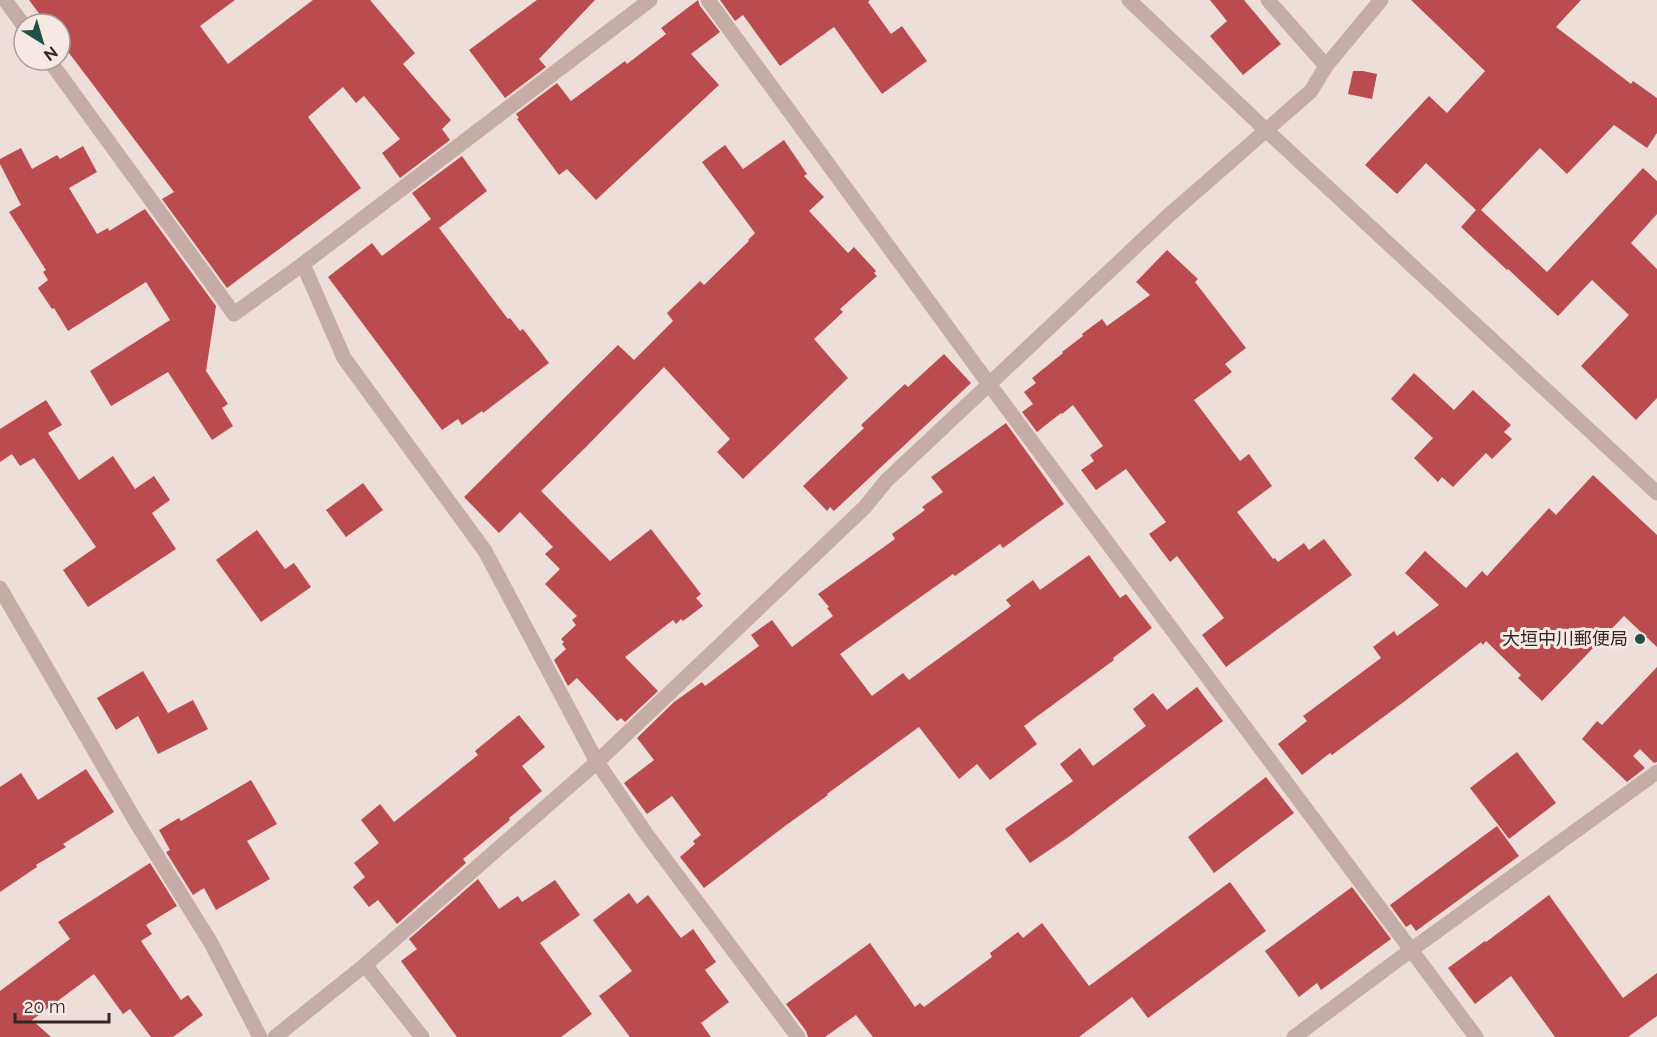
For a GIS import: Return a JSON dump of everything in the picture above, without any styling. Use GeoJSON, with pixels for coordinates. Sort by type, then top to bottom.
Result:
{"type":"FeatureCollection","features":[{"type":"Feature","properties":{"kind":"street"},"geometry":{"type":"LineString","coordinates":[[58,72],[234,314],[650,0]]}},
{"type":"Feature","properties":{"kind":"street"},"geometry":{"type":"LineString","coordinates":[[708,0],[989,384],[1476,1037]]}},
{"type":"Feature","properties":{"kind":"street"},"geometry":{"type":"LineString","coordinates":[[1129,0],[1657,493]]}},
{"type":"Feature","properties":{"kind":"street"},"geometry":{"type":"LineString","coordinates":[[1268,0],[1326,66]]}},
{"type":"Feature","properties":{"kind":"street"},"geometry":{"type":"LineString","coordinates":[[275,1037],[365,965],[597,762],[857,515],[886,481],[989,384],[1168,216],[1311,91],[1326,66],[1381,0]]}},
{"type":"Feature","properties":{"kind":"street"},"geometry":{"type":"LineString","coordinates":[[303,264],[344,358],[485,551],[597,762],[647,835],[798,1037]]}},
{"type":"Feature","properties":{"kind":"street"},"geometry":{"type":"LineString","coordinates":[[0,588],[136,822],[211,943],[260,1037]]}},
{"type":"Feature","properties":{"kind":"street"},"geometry":{"type":"LineString","coordinates":[[1294,1037],[1657,772]]}},
{"type":"Feature","properties":{"kind":"street"},"geometry":{"type":"LineString","coordinates":[[365,965],[422,1037]]}},
{"type":"Feature","properties":{"kind":"building"},"geometry":{"type":"Polygon","coordinates":[[[29,0],[235,0],[200,26],[228,64],[313,0],[370,0],[415,53],[403,64],[451,120],[442,129],[450,140],[400,178],[382,153],[400,139],[364,96],[356,103],[343,87],[308,117],[361,188],[227,288],[162,199],[174,192],[72,57],[72,12],[38,12],[29,0]]]}},
{"type":"Feature","properties":{"kind":"building"},"geometry":{"type":"Polygon","coordinates":[[[537,0],[595,0],[539,59],[546,67],[505,98],[469,50],[537,0]]]}},
{"type":"Feature","properties":{"kind":"building"},"geometry":{"type":"Polygon","coordinates":[[[698,0],[720,32],[691,54],[719,85],[596,200],[567,169],[559,175],[517,119],[519,118],[516,114],[557,83],[571,101],[625,61],[627,64],[666,34],[661,28],[698,0]]]}},
{"type":"Feature","properties":{"kind":"building"},"geometry":{"type":"Polygon","coordinates":[[[720,0],[870,0],[868,2],[891,34],[902,26],[927,61],[882,94],[834,27],[780,66],[743,15],[735,21],[720,0]]]}},
{"type":"Feature","properties":{"kind":"building"},"geometry":{"type":"Polygon","coordinates":[[[1210,0],[1244,0],[1281,44],[1243,75],[1210,36],[1227,21],[1210,0]]]}},
{"type":"Feature","properties":{"kind":"building"},"geometry":{"type":"Polygon","coordinates":[[[1411,0],[1581,0],[1556,27],[1631,84],[1633,81],[1657,98],[1657,133],[1647,148],[1614,125],[1567,174],[1540,148],[1481,210],[1547,272],[1643,168],[1657,181],[1657,214],[1631,243],[1657,269],[1657,398],[1636,420],[1581,366],[1629,315],[1592,280],[1558,316],[1461,227],[1476,210],[1426,163],[1397,194],[1365,165],[1429,96],[1447,113],[1485,71],[1411,0]]]}},
{"type":"Feature","properties":{"kind":"building"},"geometry":{"type":"Polygon","coordinates":[[[1353,71],[1377,74],[1372,99],[1348,94],[1353,71]]]}},
{"type":"Feature","properties":{"kind":"building"},"geometry":{"type":"Polygon","coordinates":[[[784,140],[807,174],[804,176],[824,197],[809,211],[848,253],[854,247],[876,271],[874,273],[877,276],[840,309],[843,312],[814,339],[848,378],[743,479],[717,452],[730,439],[664,367],[541,491],[610,561],[651,529],[701,594],[696,598],[703,606],[683,621],[681,619],[676,624],[673,620],[625,657],[658,691],[625,722],[621,718],[617,721],[577,678],[568,686],[554,660],[566,649],[561,639],[576,625],[572,620],[577,616],[545,584],[560,569],[545,554],[553,547],[520,512],[499,533],[464,497],[618,345],[634,360],[673,321],[667,313],[700,281],[704,285],[755,233],[702,162],[725,145],[743,169],[784,140]]]}},
{"type":"Feature","properties":{"kind":"building"},"geometry":{"type":"Polygon","coordinates":[[[83,146],[97,172],[69,188],[97,234],[108,228],[109,231],[145,209],[216,306],[206,371],[228,404],[222,408],[233,426],[212,440],[168,372],[111,406],[90,371],[170,320],[146,282],[68,331],[38,288],[48,280],[43,272],[46,270],[9,212],[21,205],[0,164],[0,159],[21,148],[32,169],[57,155],[60,159],[83,146]]]}},
{"type":"Feature","properties":{"kind":"building"},"geometry":{"type":"Polygon","coordinates":[[[462,156],[487,191],[439,228],[508,319],[510,318],[520,331],[523,329],[549,363],[483,413],[482,411],[462,425],[458,419],[442,430],[328,277],[372,243],[382,256],[431,219],[412,193],[462,156]]]}},
{"type":"Feature","properties":{"kind":"building"},"geometry":{"type":"Polygon","coordinates":[[[1167,250],[1198,279],[1195,282],[1246,348],[1225,364],[1232,372],[1194,400],[1240,461],[1249,454],[1272,486],[1237,512],[1273,559],[1275,558],[1278,562],[1304,543],[1309,550],[1324,539],[1352,575],[1226,667],[1202,635],[1224,618],[1177,556],[1170,562],[1149,534],[1166,522],[1126,469],[1096,490],[1081,470],[1094,461],[1090,455],[1103,446],[1073,405],[1037,432],[1022,412],[1033,404],[1024,392],[1036,383],[1032,378],[1102,319],[1107,326],[1150,295],[1136,282],[1167,250]]]}},
{"type":"Feature","properties":{"kind":"building"},"geometry":{"type":"Polygon","coordinates":[[[944,354],[971,383],[834,511],[830,507],[827,511],[803,486],[864,428],[861,425],[905,384],[908,387],[944,354]]]}},
{"type":"Feature","properties":{"kind":"building"},"geometry":{"type":"Polygon","coordinates":[[[1414,373],[1454,410],[1473,390],[1511,425],[1504,432],[1512,439],[1492,459],[1486,453],[1453,487],[1442,477],[1438,482],[1414,458],[1433,438],[1391,399],[1414,373]]]}},
{"type":"Feature","properties":{"kind":"building"},"geometry":{"type":"Polygon","coordinates":[[[46,400],[62,425],[48,433],[79,480],[113,456],[135,489],[154,476],[170,500],[152,513],[176,549],[88,607],[63,570],[96,547],[34,458],[20,466],[12,454],[0,462],[0,429],[46,400]]]}},
{"type":"Feature","properties":{"kind":"building"},"geometry":{"type":"Polygon","coordinates":[[[1006,423],[1064,504],[1003,548],[1000,544],[955,576],[953,574],[840,654],[872,696],[903,673],[909,680],[1011,606],[1006,600],[1033,580],[1040,590],[1089,555],[1120,598],[1126,594],[1152,628],[1113,658],[1114,660],[1024,726],[1037,744],[990,780],[977,764],[959,779],[919,727],[704,888],[680,857],[695,844],[693,841],[701,835],[672,796],[647,814],[624,783],[654,760],[637,738],[674,702],[702,682],[705,686],[759,646],[751,635],[772,620],[792,647],[833,616],[818,594],[895,539],[892,534],[925,510],[922,507],[943,492],[931,477],[1006,423]]]}},
{"type":"Feature","properties":{"kind":"building"},"geometry":{"type":"Polygon","coordinates":[[[1593,475],[1657,535],[1657,647],[1624,616],[1542,701],[1518,678],[1521,675],[1486,641],[1483,645],[1481,642],[1405,701],[1302,775],[1278,744],[1307,721],[1303,716],[1381,658],[1373,647],[1394,631],[1397,636],[1439,605],[1405,573],[1425,551],[1466,588],[1482,571],[1487,576],[1549,508],[1556,515],[1593,475]]]}},
{"type":"Feature","properties":{"kind":"building"},"geometry":{"type":"Polygon","coordinates":[[[363,483],[383,510],[346,537],[326,510],[363,483]]]}},
{"type":"Feature","properties":{"kind":"building"},"geometry":{"type":"Polygon","coordinates":[[[257,530],[285,569],[294,563],[311,587],[261,622],[216,560],[257,530]]]}},
{"type":"Feature","properties":{"kind":"building"},"geometry":{"type":"Polygon","coordinates":[[[1657,667],[1657,762],[1654,763],[1640,749],[1633,756],[1645,768],[1627,782],[1582,739],[1597,721],[1602,725],[1657,667]]]}},
{"type":"Feature","properties":{"kind":"building"},"geometry":{"type":"Polygon","coordinates":[[[143,671],[168,713],[193,700],[208,729],[158,754],[138,716],[116,730],[97,698],[143,671]]]}},
{"type":"Feature","properties":{"kind":"building"},"geometry":{"type":"Polygon","coordinates":[[[1197,687],[1223,721],[1070,836],[1030,863],[1005,829],[1073,781],[1060,764],[1080,748],[1093,766],[1146,726],[1133,709],[1153,693],[1167,710],[1197,687]]]}},
{"type":"Feature","properties":{"kind":"building"},"geometry":{"type":"Polygon","coordinates":[[[519,715],[545,747],[522,766],[542,791],[463,859],[466,863],[397,924],[378,900],[369,907],[353,887],[365,877],[354,863],[379,843],[361,820],[380,804],[394,822],[478,755],[475,751],[519,715]]]}},
{"type":"Feature","properties":{"kind":"building"},"geometry":{"type":"Polygon","coordinates":[[[1517,752],[1556,803],[1509,839],[1470,788],[1517,752]]]}},
{"type":"Feature","properties":{"kind":"building"},"geometry":{"type":"Polygon","coordinates":[[[86,769],[114,812],[63,844],[66,847],[36,865],[37,867],[0,892],[0,787],[21,773],[38,800],[86,769]]]}},
{"type":"Feature","properties":{"kind":"building"},"geometry":{"type":"Polygon","coordinates":[[[1266,777],[1294,813],[1214,873],[1188,837],[1266,777]]]}},
{"type":"Feature","properties":{"kind":"building"},"geometry":{"type":"Polygon","coordinates":[[[251,780],[277,824],[247,841],[270,879],[216,910],[204,888],[193,895],[166,852],[170,850],[159,830],[179,818],[181,821],[251,780]]]}},
{"type":"Feature","properties":{"kind":"building"},"geometry":{"type":"Polygon","coordinates":[[[1497,826],[1519,856],[1416,931],[1411,924],[1406,927],[1390,905],[1497,826]]]}},
{"type":"Feature","properties":{"kind":"building"},"geometry":{"type":"Polygon","coordinates":[[[150,863],[177,906],[146,925],[152,934],[141,941],[181,1000],[188,995],[203,1015],[173,1037],[151,1037],[130,1009],[123,1014],[94,974],[32,1020],[51,1037],[0,1037],[0,991],[70,939],[58,922],[150,863]]]}},
{"type":"Feature","properties":{"kind":"building"},"geometry":{"type":"Polygon","coordinates":[[[478,879],[499,909],[518,896],[522,902],[555,880],[580,915],[540,943],[592,1014],[561,1037],[457,1037],[401,961],[417,949],[409,939],[478,879]]]}},
{"type":"Feature","properties":{"kind":"building"},"geometry":{"type":"Polygon","coordinates":[[[1230,882],[1266,931],[1148,1018],[1132,997],[1079,1037],[873,1037],[856,1015],[825,1037],[808,1037],[786,1004],[870,943],[915,1007],[920,1003],[924,1007],[992,957],[990,953],[1018,932],[1023,938],[1042,923],[1089,986],[1230,882]]]}},
{"type":"Feature","properties":{"kind":"building"},"geometry":{"type":"Polygon","coordinates":[[[1352,887],[1391,939],[1321,990],[1317,983],[1299,997],[1265,951],[1352,887]]]}},
{"type":"Feature","properties":{"kind":"building"},"geometry":{"type":"Polygon","coordinates":[[[629,893],[637,904],[648,895],[681,938],[693,929],[716,962],[705,970],[729,1002],[701,1023],[711,1037],[630,1037],[599,996],[632,971],[593,920],[629,893]]]}},
{"type":"Feature","properties":{"kind":"building"},"geometry":{"type":"Polygon","coordinates":[[[1549,895],[1623,998],[1657,973],[1657,1016],[1628,1037],[1555,1037],[1511,976],[1475,1004],[1448,968],[1549,895]]]}},
{"type":"Feature","properties":{"kind":"place","name":"大垣中川郵便局"},"geometry":{"type":"Point","coordinates":[1640,639]}}]}
